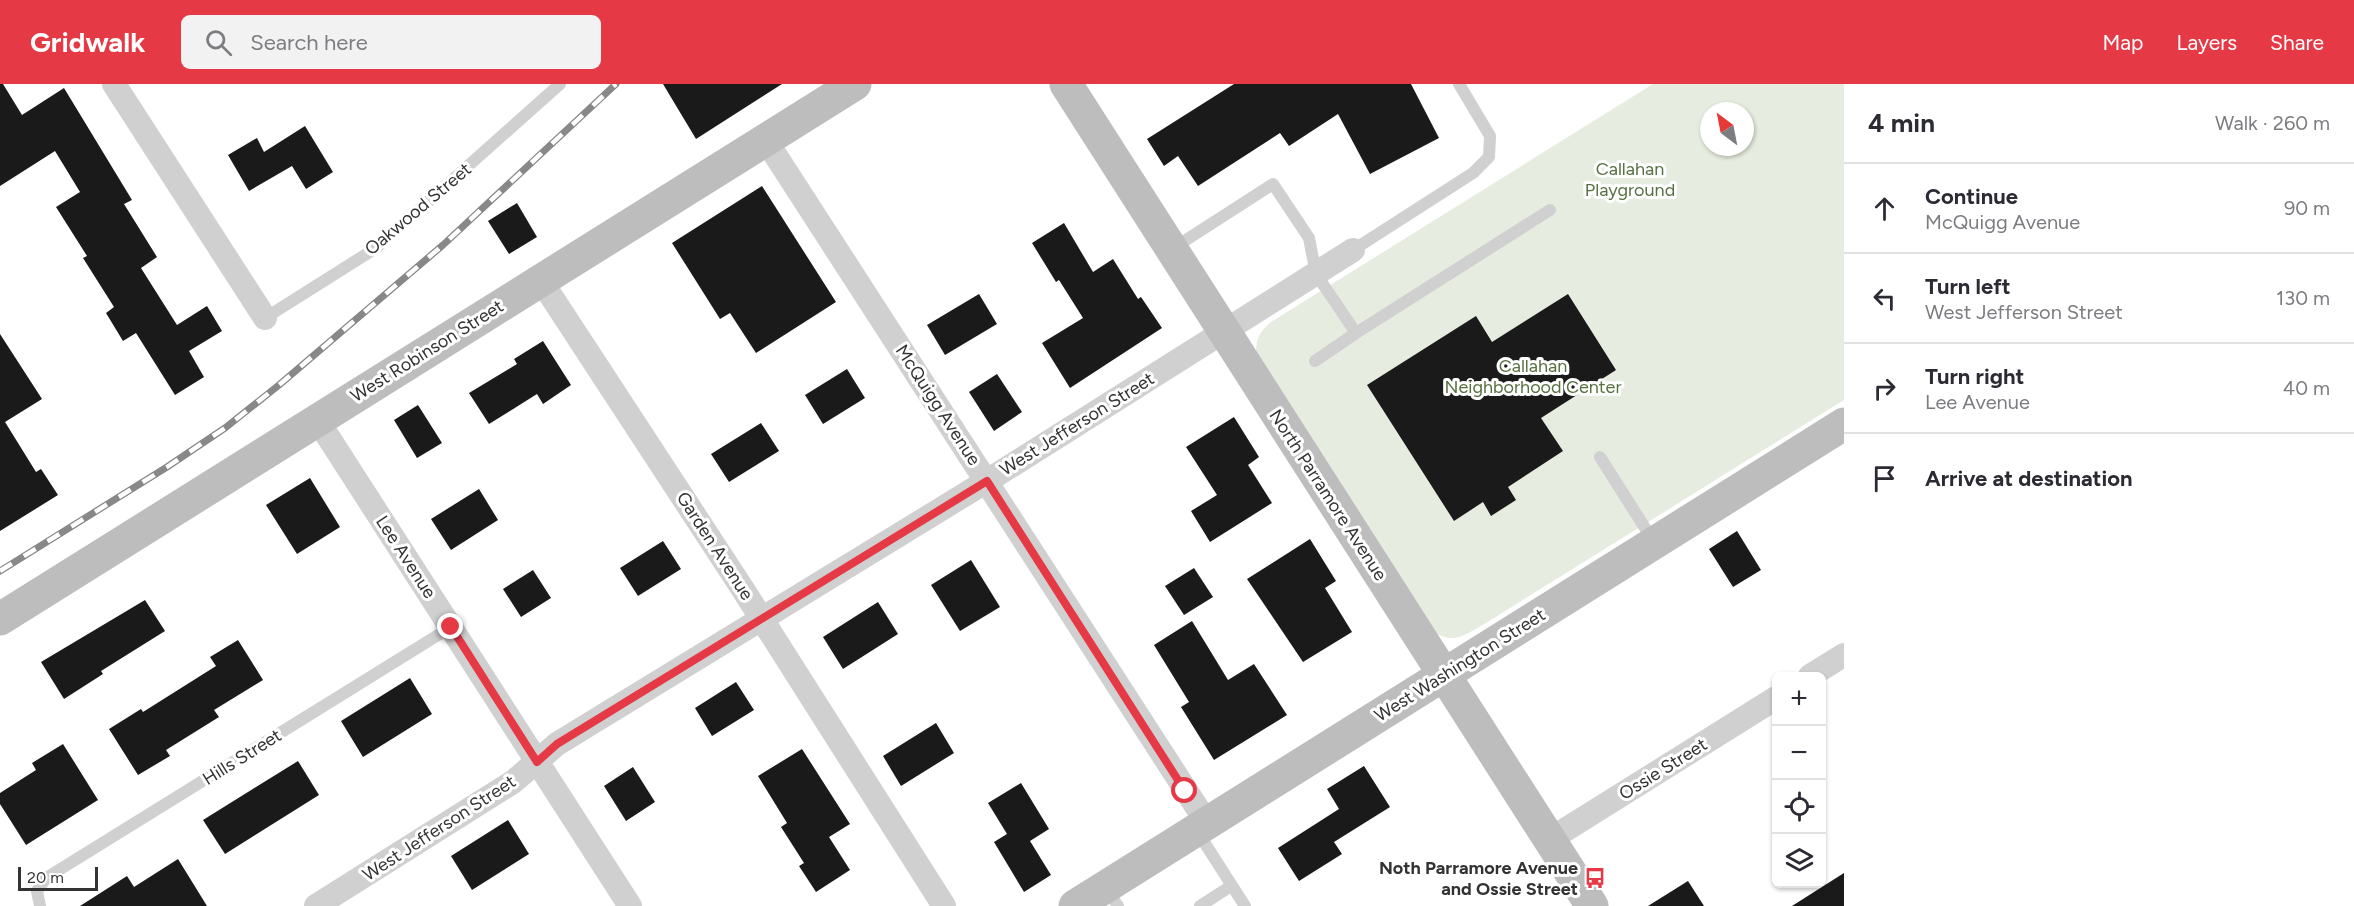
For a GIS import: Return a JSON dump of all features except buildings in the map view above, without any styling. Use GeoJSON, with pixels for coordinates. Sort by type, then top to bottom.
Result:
{"type":"FeatureCollection","features":[{"type":"Feature","properties":{"kind":"street"},"geometry":{"type":"LineString","coordinates":[[114,84],[265,318]]}},
{"type":"Feature","properties":{"kind":"street","name":"West Robinson Street"},"geometry":{"type":"LineString","coordinates":[[0,619],[855,84]]}},
{"type":"Feature","properties":{"kind":"street","name":"North Parramore Avenue"},"geometry":{"type":"LineString","coordinates":[[1066,84],[1592,906]]}},
{"type":"Feature","properties":{"kind":"street","name":"McQuigg Avenue"},"geometry":{"type":"LineString","coordinates":[[765,139],[987,481],[1201,827]]}},
{"type":"Feature","properties":{"kind":"street","name":"West Jefferson Street"},"geometry":{"type":"LineString","coordinates":[[316,906],[513,782],[557,744],[987,481],[1353,250]]}},
{"type":"Feature","properties":{"kind":"street","name":"Garden Avenue"},"geometry":{"type":"LineString","coordinates":[[540,279],[762,619],[944,906]]}},
{"type":"Feature","properties":{"kind":"street","name":"Lee Avenue"},"geometry":{"type":"LineString","coordinates":[[318,421],[630,906]]}},
{"type":"Feature","properties":{"kind":"street","name":"West Washington Street"},"geometry":{"type":"LineString","coordinates":[[1075,906],[1112,896],[1201,827],[1844,424]]}},
{"type":"Feature","properties":{"kind":"street"},"geometry":{"type":"LineString","coordinates":[[1817,672],[1844,656]]}},
{"type":"Feature","properties":{"kind":"street","name":"Ossie Street"},"geometry":{"type":"LineString","coordinates":[[1550,840],[1772,701]]}},
{"type":"Feature","properties":{"kind":"lane","name":"Oakwood Street"},"geometry":{"type":"LineString","coordinates":[[265,318],[376,248],[394,234],[560,84]]}},
{"type":"Feature","properties":{"kind":"lane"},"geometry":{"type":"LineString","coordinates":[[1353,250],[1473,173],[1489,157],[1490,136],[1459,84]]}},
{"type":"Feature","properties":{"kind":"lane"},"geometry":{"type":"LineString","coordinates":[[1171,250],[1273,184],[1309,238],[1316,274],[1356,333]]}},
{"type":"Feature","properties":{"kind":"lane"},"geometry":{"type":"LineString","coordinates":[[1315,360],[1550,210]]}},
{"type":"Feature","properties":{"kind":"lane"},"geometry":{"type":"LineString","coordinates":[[1600,457],[1655,543]]}},
{"type":"Feature","properties":{"kind":"lane","name":"Hills Street"},"geometry":{"type":"LineString","coordinates":[[40,906],[37,891],[46,878],[451,627]]}},
{"type":"Feature","properties":{"kind":"lane"},"geometry":{"type":"LineString","coordinates":[[1201,827],[1231,886],[1245,906]]}},
{"type":"Feature","properties":{"kind":"lane"},"geometry":{"type":"LineString","coordinates":[[1200,906],[1231,886]]}},
{"type":"Feature","properties":{"kind":"green space","name":"Callahan Neighborhood Center"},"geometry":{"type":"Polygon","coordinates":[[[1653,84],[1844,84],[1844,400],[1460,637],[1448,638],[1433,631],[1256,355],[1259,336],[1271,322],[1653,84]]]}},
{"type":"Feature","properties":{"kind":"railway"},"geometry":{"type":"LineString","coordinates":[[0,571],[167,467],[225,428],[443,245],[616,84]]}},
{"type":"Feature","properties":{"kind":"place","name":"Noth Parramore Avenue and Ossie Street"},"geometry":{"type":"Point","coordinates":[1595,878]}},
{"type":"Feature","properties":{"kind":"route"},"geometry":{"type":"LineString","coordinates":[[451,627],[537,762],[557,744],[987,481],[1185,791]]}},
{"type":"Feature","properties":{"kind":"park label","name":"Callahan Playground"},"geometry":{"type":"Point","coordinates":[1630,179]}}]}
